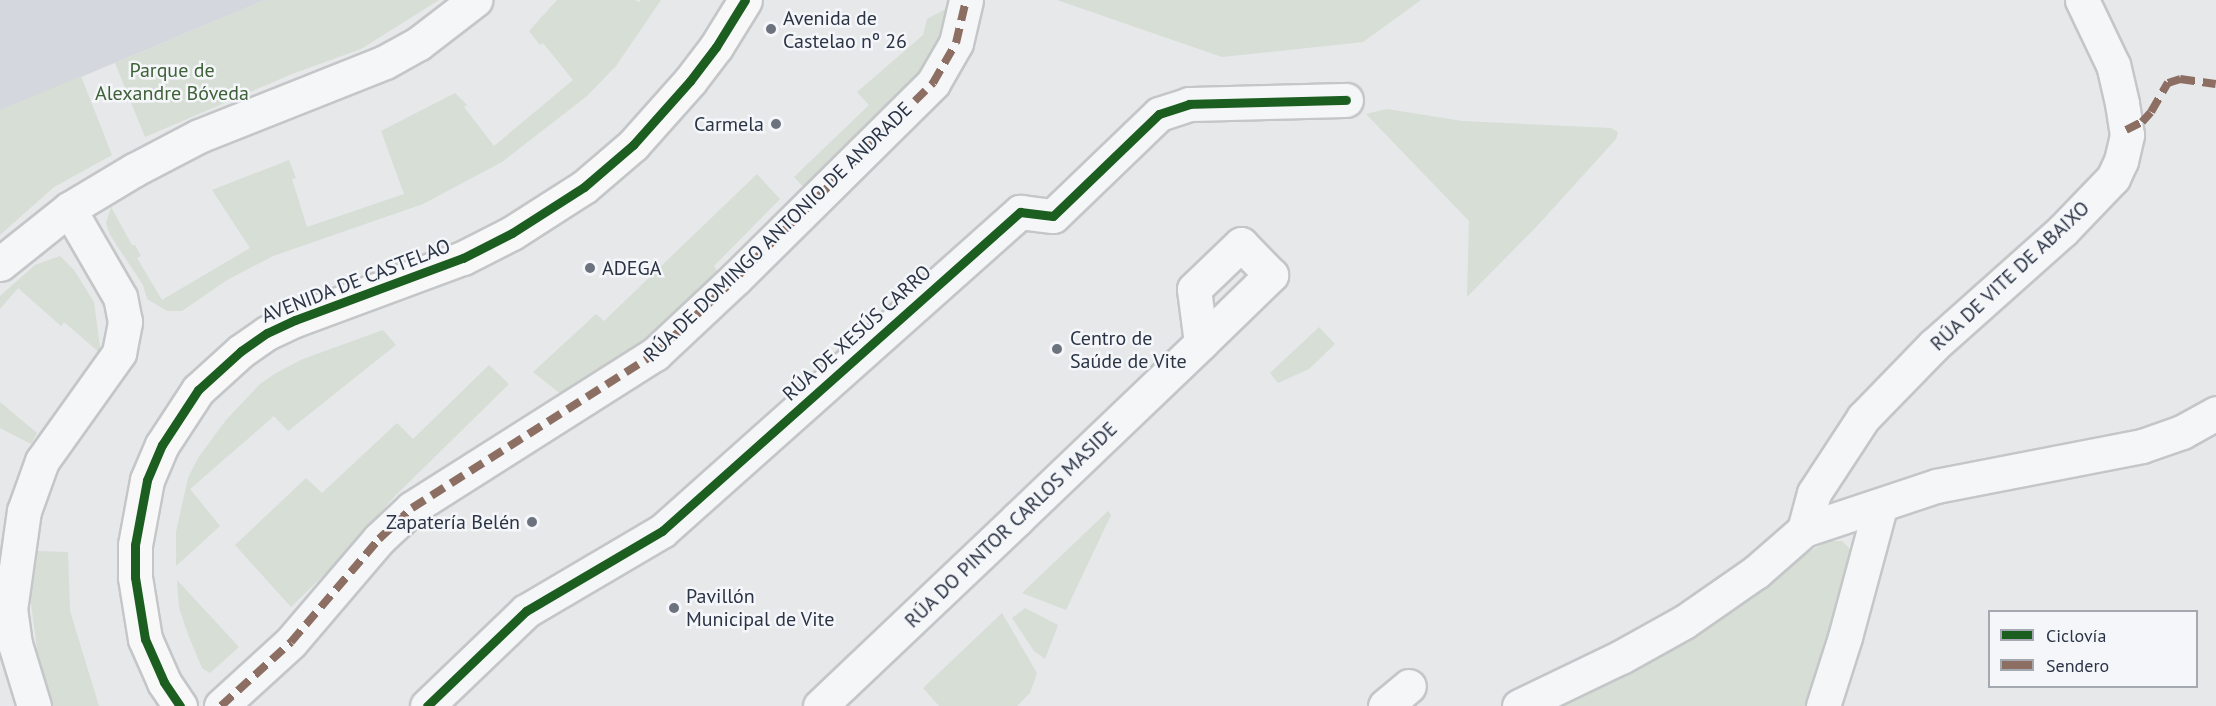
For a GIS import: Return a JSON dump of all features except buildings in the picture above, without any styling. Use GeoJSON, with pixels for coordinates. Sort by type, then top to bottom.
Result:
{"type":"FeatureCollection","features":[{"type":"Feature","properties":{"kind":"street"},"geometry":{"type":"LineString","coordinates":[[0,264],[69,208],[199,136],[386,62],[419,43],[475,0]]}},
{"type":"Feature","properties":{"kind":"street","name":"AVENIDA DE CASTELAO"},"geometry":{"type":"LineString","coordinates":[[180,706],[164,682],[145,639],[136,586],[135,545],[147,480],[162,445],[198,390],[241,351],[267,333],[312,313],[463,258],[512,233],[585,187],[633,145],[668,107],[716,47],[745,0]]}},
{"type":"Feature","properties":{"kind":"street","name":"RÚA DE DOMINGO ANTONIO DE ANDRADE"},"geometry":{"type":"LineString","coordinates":[[221,706],[291,642],[379,539],[412,508],[646,360],[735,279],[933,83],[957,43],[966,0]]}},
{"type":"Feature","properties":{"kind":"street","name":"RÚA DE VITE DE ABAIXO"},"geometry":{"type":"LineString","coordinates":[[1804,530],[1814,492],[1863,418],[1934,345],[2062,231],[2113,178],[2121,161],[2127,135],[2122,103],[2113,65],[2082,0]]}},
{"type":"Feature","properties":{"kind":"street","name":"RÚA DE XESÚS CARRO"},"geometry":{"type":"LineString","coordinates":[[428,706],[526,611],[662,531],[1020,212],[1053,216],[1159,114],[1189,104],[1347,100]]}},
{"type":"Feature","properties":{"kind":"street"},"geometry":{"type":"LineString","coordinates":[[33,706],[15,644],[10,610],[24,511],[42,461],[119,353],[125,322],[120,297],[69,208]]}},
{"type":"Feature","properties":{"kind":"street","name":"RÚA DO PINTOR CARLOS MASIDE"},"geometry":{"type":"LineString","coordinates":[[820,706],[1201,343]]}},
{"type":"Feature","properties":{"kind":"street"},"geometry":{"type":"LineString","coordinates":[[1519,706],[1621,657],[1684,622],[1756,572],[1804,530],[1880,507],[1936,486],[2142,446],[2182,432],[2216,413]]}},
{"type":"Feature","properties":{"kind":"street"},"geometry":{"type":"LineString","coordinates":[[1823,706],[1845,637],[1880,507]]}},
{"type":"Feature","properties":{"kind":"shaded area"},"geometry":{"type":"Polygon","coordinates":[[[0,0],[265,0],[0,111],[0,0]]]}},
{"type":"Feature","properties":{"kind":"green space","name":"Parque de Alexandre Bóveda"},"geometry":{"type":"Polygon","coordinates":[[[265,0],[439,0],[361,49],[292,74],[145,137],[115,63],[265,0]]]}},
{"type":"Feature","properties":{"kind":"green space"},"geometry":{"type":"Polygon","coordinates":[[[557,0],[635,0],[639,2],[641,0],[661,0],[616,66],[587,96],[502,162],[423,204],[273,256],[227,280],[182,311],[167,311],[147,299],[143,285],[110,235],[106,223],[111,207],[132,245],[135,245],[141,256],[137,258],[162,300],[250,248],[212,190],[289,160],[296,178],[292,179],[307,227],[404,194],[381,131],[455,93],[467,105],[464,107],[494,146],[573,80],[543,43],[540,45],[529,31],[557,0]]]}},
{"type":"Feature","properties":{"kind":"green space"},"geometry":{"type":"Polygon","coordinates":[[[1057,0],[1421,0],[1363,42],[1222,57],[1057,0]]]}},
{"type":"Feature","properties":{"kind":"green space"},"geometry":{"type":"Polygon","coordinates":[[[951,6],[954,13],[929,68],[809,193],[794,177],[869,105],[857,92],[923,35],[927,19],[951,6]]]}},
{"type":"Feature","properties":{"kind":"green space","name":"Parque de Alexandre Bóveda"},"geometry":{"type":"Polygon","coordinates":[[[81,76],[112,155],[54,187],[0,235],[0,110],[81,76]]]}},
{"type":"Feature","properties":{"kind":"green space"},"geometry":{"type":"Polygon","coordinates":[[[1387,109],[1462,121],[1611,128],[1618,132],[1616,139],[1538,225],[1467,297],[1469,221],[1366,114],[1387,109]]]}},
{"type":"Feature","properties":{"kind":"green space"},"geometry":{"type":"Polygon","coordinates":[[[757,174],[780,199],[714,266],[720,274],[664,330],[562,395],[533,372],[596,314],[604,321],[757,174]]]}},
{"type":"Feature","properties":{"kind":"green space"},"geometry":{"type":"Polygon","coordinates":[[[60,256],[74,270],[94,302],[101,354],[64,322],[61,326],[18,288],[0,309],[0,296],[35,265],[60,256]]]}},
{"type":"Feature","properties":{"kind":"green space"},"geometry":{"type":"Polygon","coordinates":[[[1319,327],[1335,344],[1309,369],[1278,383],[1270,373],[1319,327]]]}},
{"type":"Feature","properties":{"kind":"green space"},"geometry":{"type":"Polygon","coordinates":[[[383,330],[396,345],[288,431],[274,416],[190,489],[220,526],[176,566],[176,532],[188,478],[198,458],[226,420],[260,384],[276,373],[303,359],[383,330]]]}},
{"type":"Feature","properties":{"kind":"green space"},"geometry":{"type":"Polygon","coordinates":[[[489,365],[509,384],[395,496],[328,571],[291,607],[235,545],[306,478],[322,493],[397,423],[413,439],[489,365]]]}},
{"type":"Feature","properties":{"kind":"green space"},"geometry":{"type":"Polygon","coordinates":[[[0,402],[37,433],[31,444],[0,428],[0,402]]]}},
{"type":"Feature","properties":{"kind":"green space"},"geometry":{"type":"Polygon","coordinates":[[[1108,511],[1111,515],[1066,610],[1022,593],[1108,511]]]}},
{"type":"Feature","properties":{"kind":"green space"},"geometry":{"type":"Polygon","coordinates":[[[1828,541],[1842,541],[1851,550],[1855,564],[1812,706],[1544,706],[1828,541]]]}},
{"type":"Feature","properties":{"kind":"green space"},"geometry":{"type":"Polygon","coordinates":[[[36,551],[68,552],[70,611],[99,706],[53,706],[38,657],[30,596],[36,551]]]}},
{"type":"Feature","properties":{"kind":"green space"},"geometry":{"type":"Polygon","coordinates":[[[177,580],[239,647],[210,673],[202,668],[189,637],[179,608],[177,580]]]}},
{"type":"Feature","properties":{"kind":"green space"},"geometry":{"type":"Polygon","coordinates":[[[1025,608],[1058,625],[1045,659],[1034,651],[1012,618],[1025,608]]]}},
{"type":"Feature","properties":{"kind":"green space"},"geometry":{"type":"Polygon","coordinates":[[[1002,613],[1037,673],[1030,693],[1017,706],[939,706],[923,688],[1002,613]]]}},
{"type":"Feature","properties":{"kind":"marked path"},"geometry":{"type":"LineString","coordinates":[[221,706],[291,642],[379,539],[412,508],[655,354],[735,279],[933,83],[956,43],[966,0]]}},
{"type":"Feature","properties":{"kind":"marked path"},"geometry":{"type":"LineString","coordinates":[[2126,130],[2142,122],[2151,112],[2168,83],[2180,79],[2216,84]]}},
{"type":"Feature","properties":{"kind":"cycle path"},"geometry":{"type":"LineString","coordinates":[[180,706],[164,682],[145,639],[135,577],[135,545],[147,480],[162,445],[198,390],[241,351],[267,333],[295,320],[463,258],[512,233],[584,187],[633,145],[690,81],[716,47],[745,0]]}},
{"type":"Feature","properties":{"kind":"cycle path"},"geometry":{"type":"LineString","coordinates":[[427,706],[526,611],[662,531],[1020,212],[1053,216],[1159,114],[1189,104],[1346,100]]}},
{"type":"Feature","properties":{"kind":"place","name":"Avenida de Castelao nº 26"},"geometry":{"type":"Point","coordinates":[771,29]}},
{"type":"Feature","properties":{"kind":"place","name":"Carmela"},"geometry":{"type":"Point","coordinates":[776,124]}},
{"type":"Feature","properties":{"kind":"place","name":"ADEGA"},"geometry":{"type":"Point","coordinates":[590,268]}},
{"type":"Feature","properties":{"kind":"place","name":"Centro de Saúde de Vite"},"geometry":{"type":"Point","coordinates":[1057,349]}},
{"type":"Feature","properties":{"kind":"place","name":"Zapatería Belén"},"geometry":{"type":"Point","coordinates":[532,522]}},
{"type":"Feature","properties":{"kind":"place","name":"Pavillón Municipal de Vite"},"geometry":{"type":"Point","coordinates":[674,608]}}]}
